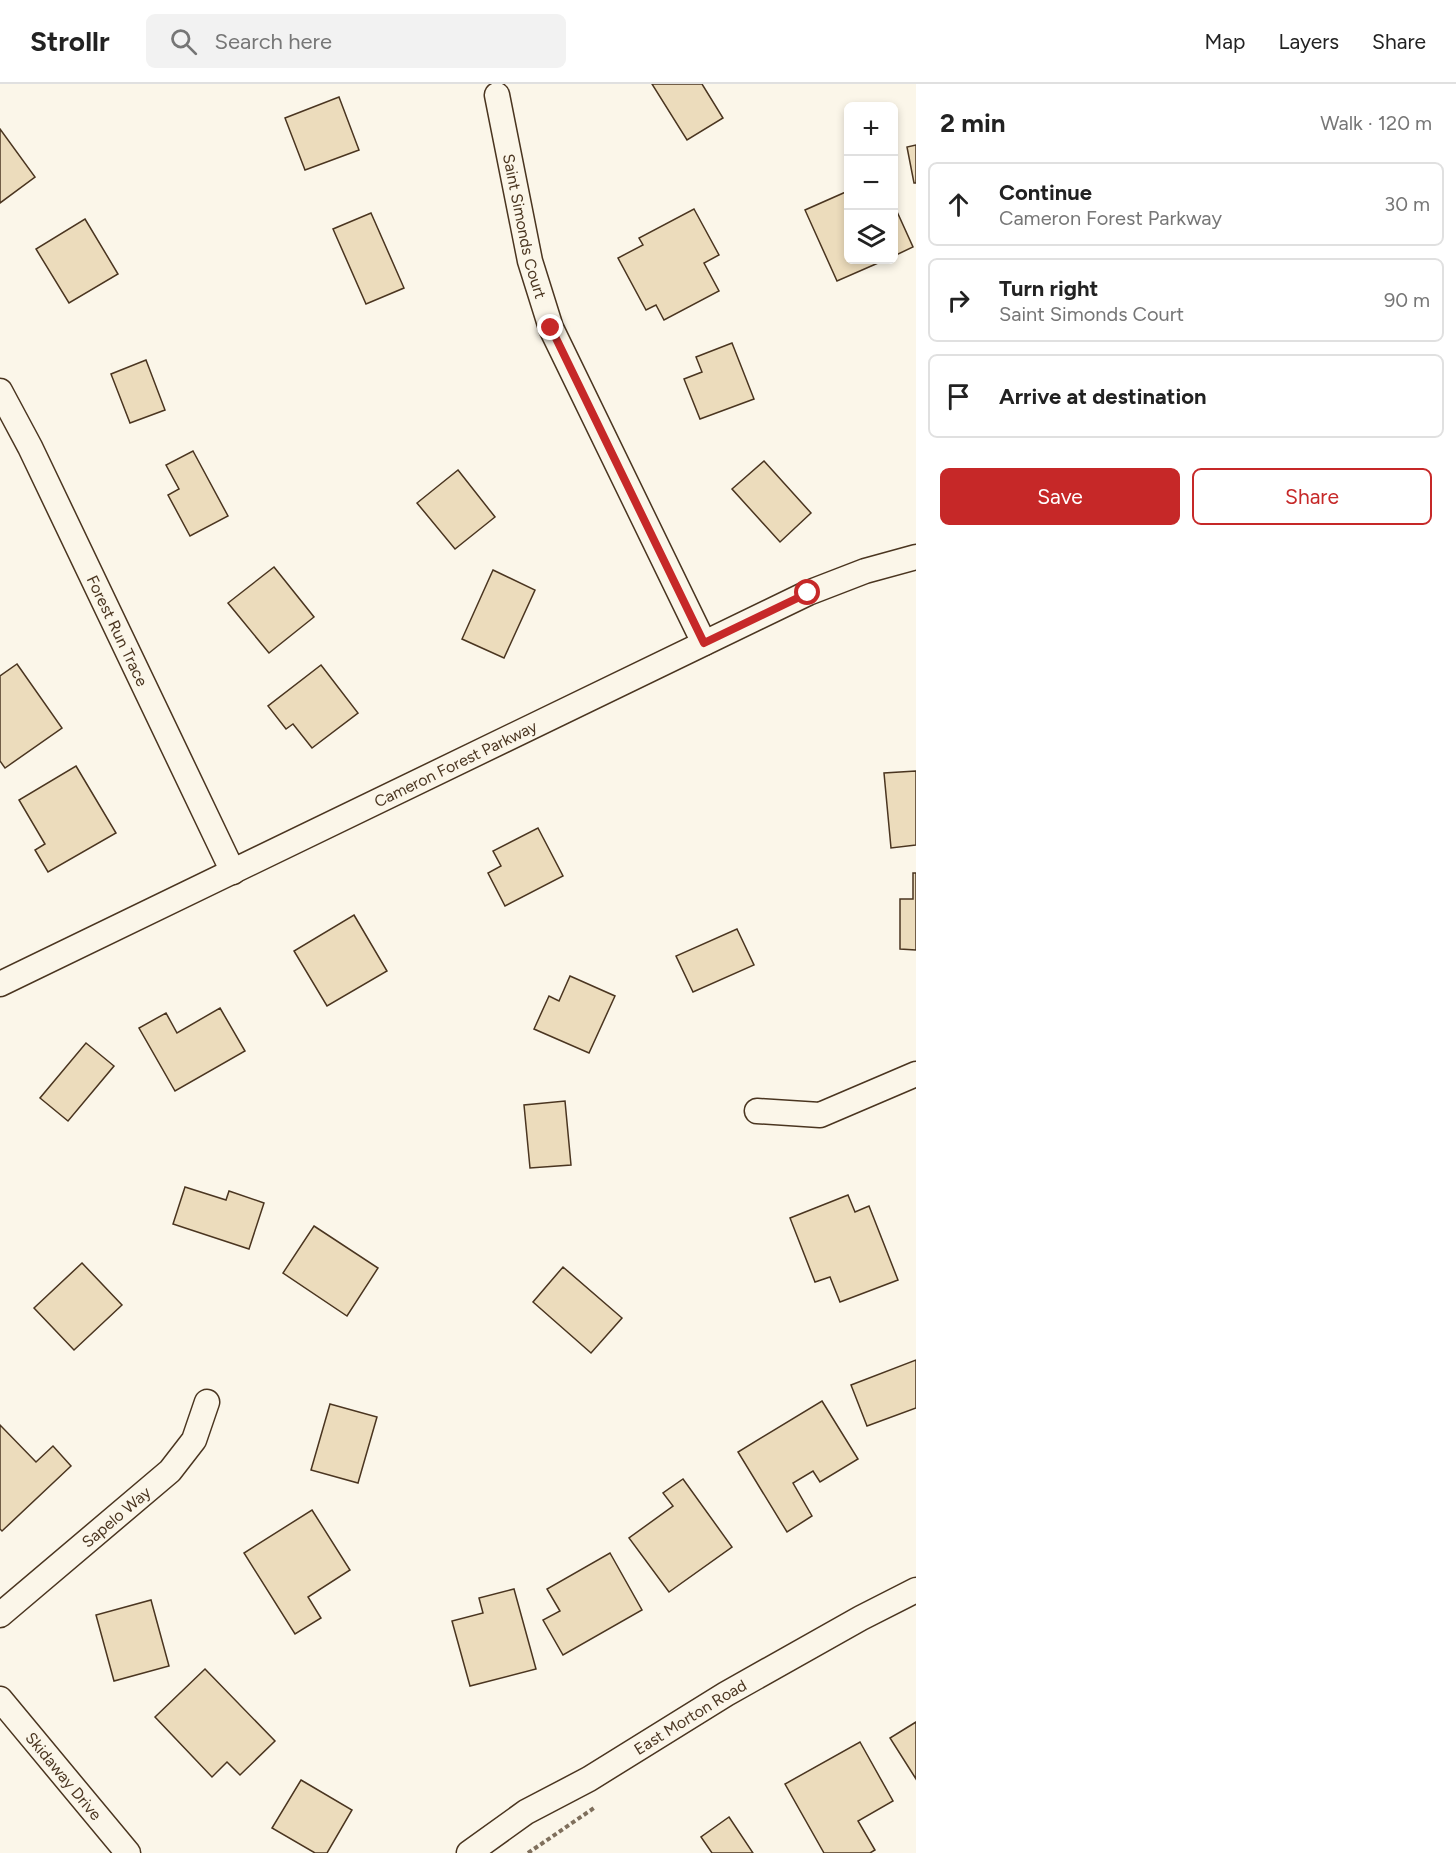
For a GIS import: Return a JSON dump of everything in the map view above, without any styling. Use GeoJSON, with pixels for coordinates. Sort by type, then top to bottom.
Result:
{"type":"FeatureCollection","features":[{"type":"Feature","properties":{"kind":"street","name":"Saint Simonds Court"},"geometry":{"type":"LineString","coordinates":[[497,95],[530,261],[551,328],[704,643]]}},
{"type":"Feature","properties":{"kind":"street","name":"Forest Run Trace"},"geometry":{"type":"LineString","coordinates":[[0,391],[30,447],[234,872]]}},
{"type":"Feature","properties":{"kind":"street","name":"Cameron Forest Parkway"},"geometry":{"type":"LineString","coordinates":[[0,984],[808,593],[865,571],[916,557]]}},
{"type":"Feature","properties":{"kind":"street"},"geometry":{"type":"LineString","coordinates":[[757,1111],[820,1114],[916,1074]]}},
{"type":"Feature","properties":{"kind":"street","name":"Sapelo Way"},"geometry":{"type":"LineString","coordinates":[[0,1615],[170,1472],[194,1440],[207,1402]]}},
{"type":"Feature","properties":{"kind":"street","name":"East Morton Road"},"geometry":{"type":"LineString","coordinates":[[469,1853],[526,1812],[589,1779],[726,1694],[861,1618],[916,1590]]}},
{"type":"Feature","properties":{"kind":"street","name":"Skidaway Drive"},"geometry":{"type":"LineString","coordinates":[[0,1699],[128,1853]]}},
{"type":"Feature","properties":{"kind":"building"},"geometry":{"type":"Polygon","coordinates":[[[652,84],[702,84],[723,118],[687,140],[652,84]]]}},
{"type":"Feature","properties":{"kind":"building"},"geometry":{"type":"Polygon","coordinates":[[[339,97],[359,150],[305,170],[285,118],[339,97]]]}},
{"type":"Feature","properties":{"kind":"building"},"geometry":{"type":"Polygon","coordinates":[[[0,129],[35,177],[0,203],[0,129]]]}},
{"type":"Feature","properties":{"kind":"building"},"geometry":{"type":"Polygon","coordinates":[[[916,145],[916,183],[914,183],[907,147],[916,145]]]}},
{"type":"Feature","properties":{"kind":"building"},"geometry":{"type":"Polygon","coordinates":[[[844,193],[844,264],[876,264],[837,281],[805,210],[844,193]]]}},
{"type":"Feature","properties":{"kind":"building"},"geometry":{"type":"Polygon","coordinates":[[[694,209],[719,255],[704,263],[719,291],[664,320],[656,305],[646,310],[618,258],[643,245],[639,238],[694,209]]]}},
{"type":"Feature","properties":{"kind":"building"},"geometry":{"type":"Polygon","coordinates":[[[371,213],[404,288],[366,304],[333,229],[371,213]]]}},
{"type":"Feature","properties":{"kind":"building"},"geometry":{"type":"Polygon","coordinates":[[[898,214],[913,247],[898,254],[898,214]]]}},
{"type":"Feature","properties":{"kind":"building"},"geometry":{"type":"Polygon","coordinates":[[[85,219],[118,274],[69,303],[36,249],[85,219]]]}},
{"type":"Feature","properties":{"kind":"building"},"geometry":{"type":"Polygon","coordinates":[[[732,343],[754,399],[700,419],[684,379],[702,372],[696,357],[732,343]]]}},
{"type":"Feature","properties":{"kind":"building"},"geometry":{"type":"Polygon","coordinates":[[[146,360],[165,410],[130,423],[111,374],[146,360]]]}},
{"type":"Feature","properties":{"kind":"building"},"geometry":{"type":"Polygon","coordinates":[[[193,451],[228,516],[190,536],[168,495],[179,489],[166,465],[193,451]]]}},
{"type":"Feature","properties":{"kind":"building"},"geometry":{"type":"Polygon","coordinates":[[[764,461],[811,513],[780,542],[732,489],[764,461]]]}},
{"type":"Feature","properties":{"kind":"building"},"geometry":{"type":"Polygon","coordinates":[[[458,470],[495,517],[455,549],[417,503],[458,470]]]}},
{"type":"Feature","properties":{"kind":"building"},"geometry":{"type":"Polygon","coordinates":[[[274,567],[314,617],[269,653],[228,603],[274,567]]]}},
{"type":"Feature","properties":{"kind":"building"},"geometry":{"type":"Polygon","coordinates":[[[493,570],[535,590],[504,658],[462,639],[493,570]]]}},
{"type":"Feature","properties":{"kind":"building"},"geometry":{"type":"Polygon","coordinates":[[[17,664],[62,728],[5,768],[0,761],[0,676],[17,664]]]}},
{"type":"Feature","properties":{"kind":"building"},"geometry":{"type":"Polygon","coordinates":[[[321,665],[358,713],[312,748],[293,724],[286,729],[268,706],[321,665]]]}},
{"type":"Feature","properties":{"kind":"building"},"geometry":{"type":"Polygon","coordinates":[[[76,766],[116,833],[48,872],[35,850],[45,844],[19,800],[76,766]]]}},
{"type":"Feature","properties":{"kind":"building"},"geometry":{"type":"Polygon","coordinates":[[[916,771],[916,845],[891,848],[884,773],[916,771]]]}},
{"type":"Feature","properties":{"kind":"building"},"geometry":{"type":"Polygon","coordinates":[[[538,828],[563,876],[505,906],[488,873],[501,866],[493,851],[538,828]]]}},
{"type":"Feature","properties":{"kind":"building"},"geometry":{"type":"Polygon","coordinates":[[[913,873],[916,873],[916,950],[900,949],[900,899],[913,899],[913,873]]]}},
{"type":"Feature","properties":{"kind":"building"},"geometry":{"type":"Polygon","coordinates":[[[354,915],[387,971],[327,1006],[294,951],[354,915]]]}},
{"type":"Feature","properties":{"kind":"building"},"geometry":{"type":"Polygon","coordinates":[[[737,929],[754,965],[693,992],[676,956],[737,929]]]}},
{"type":"Feature","properties":{"kind":"building"},"geometry":{"type":"Polygon","coordinates":[[[570,976],[615,996],[589,1053],[534,1029],[549,996],[559,1001],[570,976]]]}},
{"type":"Feature","properties":{"kind":"building"},"geometry":{"type":"Polygon","coordinates":[[[220,1008],[245,1051],[175,1091],[139,1028],[166,1013],[177,1033],[220,1008]]]}},
{"type":"Feature","properties":{"kind":"building"},"geometry":{"type":"Polygon","coordinates":[[[86,1043],[114,1066],[68,1121],[40,1098],[86,1043]]]}},
{"type":"Feature","properties":{"kind":"building"},"geometry":{"type":"Polygon","coordinates":[[[565,1101],[571,1165],[530,1168],[524,1105],[565,1101]]]}},
{"type":"Feature","properties":{"kind":"building"},"geometry":{"type":"Polygon","coordinates":[[[185,1187],[226,1200],[229,1191],[264,1203],[249,1249],[173,1224],[185,1187]]]}},
{"type":"Feature","properties":{"kind":"building"},"geometry":{"type":"Polygon","coordinates":[[[848,1195],[855,1212],[869,1206],[898,1280],[840,1302],[830,1277],[815,1282],[790,1218],[848,1195]]]}},
{"type":"Feature","properties":{"kind":"building"},"geometry":{"type":"Polygon","coordinates":[[[314,1226],[378,1268],[347,1316],[283,1273],[314,1226]]]}},
{"type":"Feature","properties":{"kind":"building"},"geometry":{"type":"Polygon","coordinates":[[[82,1263],[122,1305],[74,1350],[34,1308],[82,1263]]]}},
{"type":"Feature","properties":{"kind":"building"},"geometry":{"type":"Polygon","coordinates":[[[563,1267],[622,1318],[591,1353],[533,1302],[563,1267]]]}},
{"type":"Feature","properties":{"kind":"building"},"geometry":{"type":"Polygon","coordinates":[[[916,1360],[916,1408],[867,1426],[851,1385],[916,1360]]]}},
{"type":"Feature","properties":{"kind":"building"},"geometry":{"type":"Polygon","coordinates":[[[822,1401],[858,1459],[820,1482],[813,1471],[793,1483],[812,1516],[787,1532],[738,1452],[822,1401]]]}},
{"type":"Feature","properties":{"kind":"building"},"geometry":{"type":"Polygon","coordinates":[[[330,1404],[377,1417],[358,1483],[311,1470],[330,1404]]]}},
{"type":"Feature","properties":{"kind":"building"},"geometry":{"type":"Polygon","coordinates":[[[0,1425],[36,1462],[53,1446],[71,1466],[2,1531],[0,1529],[0,1425]]]}},
{"type":"Feature","properties":{"kind":"building"},"geometry":{"type":"Polygon","coordinates":[[[683,1479],[732,1547],[669,1592],[629,1538],[673,1506],[663,1493],[683,1479]]]}},
{"type":"Feature","properties":{"kind":"building"},"geometry":{"type":"Polygon","coordinates":[[[312,1510],[350,1570],[308,1597],[321,1618],[295,1634],[244,1553],[312,1510]]]}},
{"type":"Feature","properties":{"kind":"building"},"geometry":{"type":"Polygon","coordinates":[[[610,1553],[642,1610],[563,1655],[543,1620],[560,1611],[547,1589],[610,1553]]]}},
{"type":"Feature","properties":{"kind":"building"},"geometry":{"type":"Polygon","coordinates":[[[514,1589],[536,1669],[470,1686],[452,1621],[483,1613],[479,1598],[514,1589]]]}},
{"type":"Feature","properties":{"kind":"building"},"geometry":{"type":"Polygon","coordinates":[[[151,1600],[169,1666],[114,1681],[96,1615],[151,1600]]]}},
{"type":"Feature","properties":{"kind":"building"},"geometry":{"type":"Polygon","coordinates":[[[205,1669],[275,1741],[240,1775],[227,1762],[212,1777],[155,1717],[205,1669]]]}},
{"type":"Feature","properties":{"kind":"building"},"geometry":{"type":"Polygon","coordinates":[[[916,1722],[916,1779],[890,1738],[916,1722]]]}},
{"type":"Feature","properties":{"kind":"building"},"geometry":{"type":"Polygon","coordinates":[[[860,1742],[893,1801],[858,1821],[875,1850],[870,1853],[824,1853],[785,1784],[860,1742]]]}},
{"type":"Feature","properties":{"kind":"building"},"geometry":{"type":"Polygon","coordinates":[[[301,1780],[352,1810],[327,1853],[315,1853],[272,1828],[301,1780]]]}},
{"type":"Feature","properties":{"kind":"building"},"geometry":{"type":"Polygon","coordinates":[[[729,1817],[753,1853],[712,1853],[701,1837],[729,1817]]]}},
{"type":"Feature","properties":{"kind":"route"},"geometry":{"type":"LineString","coordinates":[[551,328],[704,643],[808,593]]}}]}
